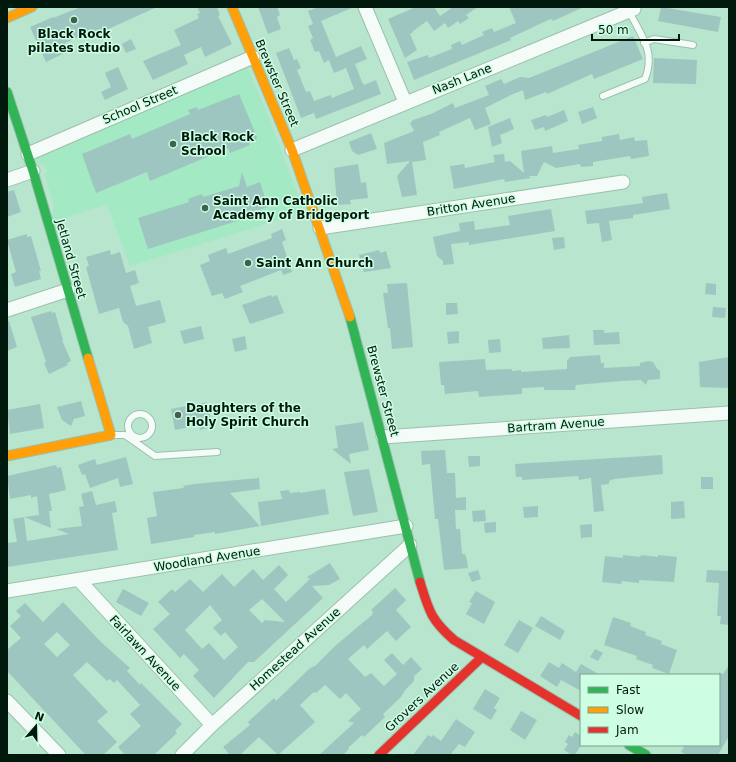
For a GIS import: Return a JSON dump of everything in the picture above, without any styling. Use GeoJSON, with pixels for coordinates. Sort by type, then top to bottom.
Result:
{"type":"FeatureCollection","features":[{"type":"Feature","properties":{"kind":"street"},"geometry":{"type":"LineString","coordinates":[[7,18],[32,7]]}},
{"type":"Feature","properties":{"kind":"street","name":"Brewster Street"},"geometry":{"type":"LineString","coordinates":[[232,7],[292,150],[355,332],[424,598],[433,620],[444,632],[482,657],[580,715]]}},
{"type":"Feature","properties":{"kind":"street"},"geometry":{"type":"LineString","coordinates":[[368,8],[405,102]]}},
{"type":"Feature","properties":{"kind":"street","name":"Nash Lane"},"geometry":{"type":"LineString","coordinates":[[292,150],[405,102],[631,10]]}},
{"type":"Feature","properties":{"kind":"street","name":"School Street"},"geometry":{"type":"LineString","coordinates":[[28,154],[253,57]]}},
{"type":"Feature","properties":{"kind":"street","name":"Jetland Street"},"geometry":{"type":"LineString","coordinates":[[7,92],[10,113],[28,154],[111,435]]}},
{"type":"Feature","properties":{"kind":"street"},"geometry":{"type":"LineString","coordinates":[[7,180],[33,171]]}},
{"type":"Feature","properties":{"kind":"street","name":"Britton Avenue"},"geometry":{"type":"LineString","coordinates":[[320,228],[623,182]]}},
{"type":"Feature","properties":{"kind":"street"},"geometry":{"type":"LineString","coordinates":[[7,310],[68,290]]}},
{"type":"Feature","properties":{"kind":"street","name":"Bartram Avenue"},"geometry":{"type":"LineString","coordinates":[[383,437],[729,413]]}},
{"type":"Feature","properties":{"kind":"street"},"geometry":{"type":"LineString","coordinates":[[7,456],[111,435]]}},
{"type":"Feature","properties":{"kind":"street","name":"Woodland Avenue"},"geometry":{"type":"LineString","coordinates":[[7,591],[406,526]]}},
{"type":"Feature","properties":{"kind":"street","name":"Homestead Avenue"},"geometry":{"type":"LineString","coordinates":[[182,755],[212,725],[410,545]]}},
{"type":"Feature","properties":{"kind":"street","name":"Fairlawn Avenue"},"geometry":{"type":"LineString","coordinates":[[78,580],[212,725]]}},
{"type":"Feature","properties":{"kind":"street","name":"Grovers Avenue"},"geometry":{"type":"LineString","coordinates":[[379,755],[482,657]]}},
{"type":"Feature","properties":{"kind":"street"},"geometry":{"type":"LineString","coordinates":[[7,700],[59,755]]}},
{"type":"Feature","properties":{"kind":"street"},"geometry":{"type":"LineString","coordinates":[[631,746],[646,755]]}},
{"type":"Feature","properties":{"kind":"lane"},"geometry":{"type":"LineString","coordinates":[[603,96],[645,79],[650,66],[650,53],[644,43],[631,10]]}},
{"type":"Feature","properties":{"kind":"lane"},"geometry":{"type":"LineString","coordinates":[[644,43],[654,39],[693,45]]}},
{"type":"Feature","properties":{"kind":"lane"},"geometry":{"type":"LineString","coordinates":[[111,435],[125,436],[135,439],[155,456],[217,452]]}},
{"type":"Feature","properties":{"kind":"shaded area"},"geometry":{"type":"Polygon","coordinates":[[[245,66],[248,69],[271,123],[304,212],[130,266],[107,204],[53,221],[52,216],[54,206],[45,176],[47,171],[44,165],[37,163],[36,158],[245,66]]]}},
{"type":"Feature","properties":{"kind":"building"},"geometry":{"type":"Polygon","coordinates":[[[81,7],[157,7],[104,31],[105,33],[91,39],[88,33],[65,43],[69,51],[46,62],[30,27],[81,7]]]}},
{"type":"Feature","properties":{"kind":"building"},"geometry":{"type":"Polygon","coordinates":[[[197,7],[217,7],[220,15],[218,16],[232,44],[205,57],[201,47],[184,55],[188,64],[153,80],[143,61],[181,45],[174,30],[199,18],[197,14],[200,13],[197,7]]]}},
{"type":"Feature","properties":{"kind":"building"},"geometry":{"type":"Polygon","coordinates":[[[258,7],[277,7],[280,15],[277,17],[281,29],[268,34],[258,7]]]}},
{"type":"Feature","properties":{"kind":"building"},"geometry":{"type":"Polygon","coordinates":[[[319,7],[354,7],[321,21],[336,57],[361,46],[367,59],[355,64],[362,82],[364,85],[376,80],[381,94],[316,119],[314,113],[301,118],[276,53],[289,48],[294,60],[297,59],[301,68],[297,70],[306,92],[310,91],[314,101],[331,95],[332,98],[354,89],[346,68],[334,73],[329,60],[324,63],[319,51],[315,52],[310,40],[313,38],[308,26],[313,24],[308,11],[319,7]]]}},
{"type":"Feature","properties":{"kind":"building"},"geometry":{"type":"Polygon","coordinates":[[[416,7],[434,7],[440,16],[453,7],[478,7],[466,15],[469,18],[460,24],[458,21],[448,28],[445,23],[434,31],[427,21],[410,34],[417,50],[405,58],[388,19],[416,7]]]}},
{"type":"Feature","properties":{"kind":"building"},"geometry":{"type":"Polygon","coordinates":[[[509,7],[584,7],[553,21],[552,19],[548,20],[510,38],[511,40],[414,80],[407,62],[428,55],[429,58],[452,49],[451,45],[460,41],[462,45],[484,35],[482,32],[492,28],[494,32],[516,23],[509,7]]]}},
{"type":"Feature","properties":{"kind":"building"},"geometry":{"type":"Polygon","coordinates":[[[661,7],[721,17],[718,32],[658,21],[661,7]]]}},
{"type":"Feature","properties":{"kind":"building"},"geometry":{"type":"Polygon","coordinates":[[[633,36],[643,59],[594,79],[592,74],[547,94],[546,92],[525,100],[523,90],[485,108],[491,124],[475,130],[470,118],[439,132],[440,135],[423,142],[426,160],[412,162],[417,195],[402,197],[397,176],[410,161],[387,164],[384,143],[414,131],[410,123],[413,120],[431,114],[453,103],[455,108],[489,95],[485,86],[501,79],[504,84],[520,77],[529,78],[633,36]]]}},
{"type":"Feature","properties":{"kind":"building"},"geometry":{"type":"Polygon","coordinates":[[[131,39],[136,49],[126,53],[122,44],[131,39]]]}},
{"type":"Feature","properties":{"kind":"building"},"geometry":{"type":"Polygon","coordinates":[[[654,58],[697,60],[696,84],[653,83],[654,58]]]}},
{"type":"Feature","properties":{"kind":"building"},"geometry":{"type":"Polygon","coordinates":[[[118,67],[128,89],[105,100],[101,92],[111,87],[105,73],[118,67]]]}},
{"type":"Feature","properties":{"kind":"building"},"geometry":{"type":"Polygon","coordinates":[[[239,94],[257,137],[256,140],[249,143],[250,145],[230,153],[228,148],[150,181],[147,172],[96,193],[82,154],[130,134],[132,139],[190,114],[188,110],[197,107],[198,110],[239,94]]]}},
{"type":"Feature","properties":{"kind":"building"},"geometry":{"type":"Polygon","coordinates":[[[593,107],[597,118],[582,124],[578,112],[593,107]]]}},
{"type":"Feature","properties":{"kind":"building"},"geometry":{"type":"Polygon","coordinates":[[[564,110],[568,121],[545,131],[544,127],[535,130],[531,120],[546,115],[547,117],[564,110]]]}},
{"type":"Feature","properties":{"kind":"building"},"geometry":{"type":"Polygon","coordinates":[[[510,118],[514,129],[500,135],[502,143],[492,147],[488,127],[510,118]]]}},
{"type":"Feature","properties":{"kind":"building"},"geometry":{"type":"Polygon","coordinates":[[[371,133],[377,149],[358,155],[352,151],[349,142],[371,133]]]}},
{"type":"Feature","properties":{"kind":"building"},"geometry":{"type":"Polygon","coordinates":[[[619,134],[620,140],[634,137],[635,141],[647,140],[649,156],[631,159],[630,156],[593,162],[593,166],[581,167],[580,164],[556,168],[544,162],[537,176],[529,176],[531,178],[505,182],[504,179],[454,189],[450,166],[464,164],[465,168],[495,162],[493,155],[504,154],[505,162],[510,161],[524,173],[521,151],[552,146],[553,153],[579,149],[578,145],[602,141],[602,137],[619,134]]]}},
{"type":"Feature","properties":{"kind":"building"},"geometry":{"type":"Polygon","coordinates":[[[358,164],[361,183],[366,182],[368,198],[350,200],[351,204],[337,205],[334,168],[358,164]]]}},
{"type":"Feature","properties":{"kind":"building"},"geometry":{"type":"Polygon","coordinates":[[[242,172],[247,187],[260,182],[268,207],[255,211],[256,215],[148,249],[138,218],[189,202],[188,199],[202,194],[203,197],[239,186],[242,172]]]}},
{"type":"Feature","properties":{"kind":"building"},"geometry":{"type":"Polygon","coordinates":[[[14,190],[21,212],[7,217],[7,192],[14,190]]]}},
{"type":"Feature","properties":{"kind":"building"},"geometry":{"type":"Polygon","coordinates":[[[667,193],[670,209],[633,215],[633,218],[609,221],[612,240],[602,242],[599,223],[587,224],[585,211],[643,203],[642,197],[667,193]]]}},
{"type":"Feature","properties":{"kind":"building"},"geometry":{"type":"Polygon","coordinates":[[[551,209],[555,231],[469,245],[469,242],[451,244],[454,264],[443,265],[443,261],[437,256],[433,237],[460,231],[459,223],[474,221],[475,230],[510,225],[508,216],[551,209]]]}},
{"type":"Feature","properties":{"kind":"building","name":"Saint Ann Church"},"geometry":{"type":"Polygon","coordinates":[[[282,229],[286,240],[282,242],[292,272],[283,275],[281,270],[240,286],[243,292],[225,299],[222,293],[212,296],[200,265],[210,261],[208,255],[226,248],[228,254],[272,238],[271,234],[282,229]]]}},
{"type":"Feature","properties":{"kind":"building"},"geometry":{"type":"Polygon","coordinates":[[[27,234],[27,237],[31,236],[41,271],[39,271],[41,279],[15,287],[11,274],[16,272],[7,240],[27,234]]]}},
{"type":"Feature","properties":{"kind":"building"},"geometry":{"type":"Polygon","coordinates":[[[564,237],[565,248],[554,250],[552,238],[564,237]]]}},
{"type":"Feature","properties":{"kind":"building"},"geometry":{"type":"Polygon","coordinates":[[[110,250],[111,255],[120,252],[126,273],[135,270],[139,283],[130,286],[136,306],[160,300],[166,322],[148,327],[152,343],[134,349],[128,326],[123,322],[119,308],[99,314],[86,267],[89,266],[86,257],[110,250]]]}},
{"type":"Feature","properties":{"kind":"building"},"geometry":{"type":"Polygon","coordinates":[[[379,250],[380,253],[386,251],[391,268],[364,272],[359,255],[379,250]]]}},
{"type":"Feature","properties":{"kind":"building"},"geometry":{"type":"Polygon","coordinates":[[[407,283],[413,347],[392,349],[390,328],[388,328],[383,293],[388,293],[387,284],[407,283]]]}},
{"type":"Feature","properties":{"kind":"building"},"geometry":{"type":"Polygon","coordinates":[[[706,283],[716,284],[716,295],[705,294],[706,283]]]}},
{"type":"Feature","properties":{"kind":"building"},"geometry":{"type":"Polygon","coordinates":[[[271,295],[272,297],[277,295],[284,313],[250,324],[242,305],[271,295]]]}},
{"type":"Feature","properties":{"kind":"building"},"geometry":{"type":"Polygon","coordinates":[[[446,303],[457,303],[458,314],[446,315],[446,303]]]}},
{"type":"Feature","properties":{"kind":"building"},"geometry":{"type":"Polygon","coordinates":[[[713,307],[726,308],[725,318],[712,317],[713,307]]]}},
{"type":"Feature","properties":{"kind":"building"},"geometry":{"type":"Polygon","coordinates":[[[51,311],[52,313],[55,312],[62,340],[71,361],[67,363],[68,365],[49,374],[44,363],[46,362],[31,317],[51,311]]]}},
{"type":"Feature","properties":{"kind":"building"},"geometry":{"type":"Polygon","coordinates":[[[7,321],[9,321],[17,347],[7,351],[7,321]]]}},
{"type":"Feature","properties":{"kind":"building"},"geometry":{"type":"Polygon","coordinates":[[[201,326],[204,339],[184,344],[180,331],[201,326]]]}},
{"type":"Feature","properties":{"kind":"building"},"geometry":{"type":"Polygon","coordinates":[[[593,330],[604,330],[604,333],[619,332],[620,344],[594,345],[593,330]]]}},
{"type":"Feature","properties":{"kind":"building"},"geometry":{"type":"Polygon","coordinates":[[[459,331],[459,343],[448,344],[447,332],[459,331]]]}},
{"type":"Feature","properties":{"kind":"building"},"geometry":{"type":"Polygon","coordinates":[[[569,335],[570,348],[543,349],[542,338],[569,335]]]}},
{"type":"Feature","properties":{"kind":"building"},"geometry":{"type":"Polygon","coordinates":[[[245,336],[247,349],[235,352],[232,339],[245,336]]]}},
{"type":"Feature","properties":{"kind":"building"},"geometry":{"type":"Polygon","coordinates":[[[500,339],[501,352],[489,353],[488,340],[500,339]]]}},
{"type":"Feature","properties":{"kind":"building"},"geometry":{"type":"Polygon","coordinates":[[[600,355],[601,363],[604,363],[604,368],[640,366],[640,363],[648,361],[653,362],[658,370],[660,370],[660,379],[648,380],[646,385],[641,380],[576,385],[575,390],[544,390],[544,387],[522,388],[522,394],[479,397],[478,391],[445,394],[444,385],[441,385],[439,362],[485,359],[486,370],[512,369],[512,371],[521,370],[521,372],[567,369],[567,361],[570,357],[600,355]]]}},
{"type":"Feature","properties":{"kind":"building"},"geometry":{"type":"Polygon","coordinates":[[[729,357],[729,388],[700,387],[699,362],[729,357]]]}},
{"type":"Feature","properties":{"kind":"building"},"geometry":{"type":"Polygon","coordinates":[[[81,401],[85,416],[74,419],[71,426],[62,420],[57,407],[81,401]]]}},
{"type":"Feature","properties":{"kind":"building"},"geometry":{"type":"Polygon","coordinates":[[[207,402],[212,427],[200,430],[199,425],[175,430],[171,409],[207,402]]]}},
{"type":"Feature","properties":{"kind":"building"},"geometry":{"type":"Polygon","coordinates":[[[40,404],[44,428],[10,434],[7,410],[40,404]]]}},
{"type":"Feature","properties":{"kind":"building"},"geometry":{"type":"Polygon","coordinates":[[[363,422],[369,450],[349,454],[351,464],[332,449],[338,448],[335,426],[363,422]]]}},
{"type":"Feature","properties":{"kind":"building"},"geometry":{"type":"Polygon","coordinates":[[[445,450],[447,473],[455,473],[456,498],[466,497],[466,510],[455,510],[456,529],[460,529],[462,554],[465,554],[468,568],[444,570],[438,519],[435,519],[430,464],[422,465],[421,451],[445,450]]]}},
{"type":"Feature","properties":{"kind":"building"},"geometry":{"type":"Polygon","coordinates":[[[662,455],[663,474],[614,479],[609,481],[609,484],[601,485],[604,511],[594,512],[591,478],[579,480],[578,476],[522,480],[522,477],[516,477],[515,464],[662,455]]]}},
{"type":"Feature","properties":{"kind":"building"},"geometry":{"type":"Polygon","coordinates":[[[468,456],[480,456],[480,466],[469,467],[468,456]]]}},
{"type":"Feature","properties":{"kind":"building"},"geometry":{"type":"Polygon","coordinates":[[[126,457],[133,484],[120,487],[118,478],[90,488],[85,474],[82,475],[78,465],[95,459],[97,465],[126,457]]]}},
{"type":"Feature","properties":{"kind":"building"},"geometry":{"type":"Polygon","coordinates":[[[56,465],[57,468],[61,467],[66,490],[49,494],[52,511],[49,511],[51,528],[24,517],[39,515],[37,496],[31,498],[31,495],[10,499],[7,476],[56,465]]]}},
{"type":"Feature","properties":{"kind":"building"},"geometry":{"type":"Polygon","coordinates":[[[369,469],[378,512],[353,516],[344,472],[369,469]]]}},
{"type":"Feature","properties":{"kind":"building"},"geometry":{"type":"Polygon","coordinates":[[[701,477],[713,477],[713,489],[701,489],[701,477]]]}},
{"type":"Feature","properties":{"kind":"building"},"geometry":{"type":"Polygon","coordinates":[[[259,478],[260,489],[230,493],[260,526],[215,534],[215,532],[194,535],[194,537],[151,544],[147,518],[157,516],[153,492],[184,488],[183,486],[194,484],[259,478]]]}},
{"type":"Feature","properties":{"kind":"building"},"geometry":{"type":"Polygon","coordinates":[[[325,489],[329,514],[261,526],[258,502],[282,499],[280,491],[289,490],[290,493],[300,493],[325,489]]]}},
{"type":"Feature","properties":{"kind":"building"},"geometry":{"type":"Polygon","coordinates":[[[92,491],[96,505],[115,501],[117,512],[112,513],[118,550],[7,567],[7,543],[17,542],[13,519],[24,517],[27,541],[69,534],[56,529],[82,526],[79,507],[84,506],[81,494],[92,491]]]}},
{"type":"Feature","properties":{"kind":"building"},"geometry":{"type":"Polygon","coordinates":[[[684,501],[685,518],[671,519],[671,502],[684,501]]]}},
{"type":"Feature","properties":{"kind":"building"},"geometry":{"type":"Polygon","coordinates":[[[538,506],[538,517],[524,518],[523,507],[538,506]]]}},
{"type":"Feature","properties":{"kind":"building"},"geometry":{"type":"Polygon","coordinates":[[[485,510],[486,521],[473,522],[472,511],[485,510]]]}},
{"type":"Feature","properties":{"kind":"building"},"geometry":{"type":"Polygon","coordinates":[[[496,522],[496,532],[485,533],[484,523],[496,522]]]}},
{"type":"Feature","properties":{"kind":"building"},"geometry":{"type":"Polygon","coordinates":[[[592,524],[592,537],[581,538],[580,525],[592,524]]]}},
{"type":"Feature","properties":{"kind":"building"},"geometry":{"type":"Polygon","coordinates":[[[623,555],[640,557],[641,555],[658,557],[658,555],[677,557],[674,582],[639,580],[639,583],[622,581],[621,584],[602,582],[605,556],[623,558],[623,555]]]}},
{"type":"Feature","properties":{"kind":"building"},"geometry":{"type":"Polygon","coordinates":[[[330,563],[340,579],[329,585],[312,586],[323,598],[254,662],[248,662],[214,698],[193,676],[199,670],[184,654],[180,658],[153,629],[170,614],[158,602],[172,589],[175,592],[190,579],[203,592],[222,574],[234,587],[253,569],[263,580],[279,565],[288,575],[274,589],[286,602],[310,579],[307,577],[330,563]],[[262,599],[249,610],[262,623],[265,620],[285,622],[262,599]],[[210,605],[185,630],[202,649],[209,643],[224,660],[238,647],[225,632],[221,636],[213,628],[222,620],[210,605]]]}},
{"type":"Feature","properties":{"kind":"building"},"geometry":{"type":"Polygon","coordinates":[[[478,570],[481,579],[472,582],[468,573],[478,570]]]}},
{"type":"Feature","properties":{"kind":"building"},"geometry":{"type":"Polygon","coordinates":[[[707,570],[729,571],[729,625],[720,624],[721,616],[717,616],[719,583],[706,582],[707,570]]]}},
{"type":"Feature","properties":{"kind":"building"},"geometry":{"type":"Polygon","coordinates":[[[395,588],[406,600],[396,610],[411,627],[396,641],[387,631],[367,649],[364,645],[348,659],[365,677],[371,673],[384,686],[397,674],[384,660],[392,653],[403,665],[411,657],[422,669],[414,676],[414,681],[401,697],[383,714],[385,717],[364,737],[362,735],[343,755],[319,755],[354,723],[348,721],[361,709],[346,693],[340,699],[325,685],[316,693],[314,692],[300,705],[315,722],[278,755],[259,737],[240,755],[230,755],[223,747],[250,725],[248,722],[274,698],[276,701],[310,668],[315,666],[335,646],[372,615],[373,612],[371,610],[395,588]]]}},
{"type":"Feature","properties":{"kind":"building"},"geometry":{"type":"Polygon","coordinates":[[[123,589],[149,603],[141,616],[116,602],[123,589]]]}},
{"type":"Feature","properties":{"kind":"building"},"geometry":{"type":"Polygon","coordinates":[[[476,591],[495,602],[484,624],[466,614],[472,603],[469,602],[476,591]]]}},
{"type":"Feature","properties":{"kind":"building"},"geometry":{"type":"Polygon","coordinates":[[[63,602],[101,642],[130,668],[127,671],[140,685],[141,683],[182,724],[175,731],[177,733],[154,755],[125,755],[118,747],[141,726],[130,714],[140,705],[117,680],[114,683],[110,679],[107,681],[87,662],[73,675],[108,712],[97,721],[117,742],[103,755],[86,755],[7,671],[7,650],[21,638],[10,626],[21,616],[16,611],[25,603],[43,622],[63,602]],[[57,632],[44,644],[57,657],[70,645],[57,632]]]}},
{"type":"Feature","properties":{"kind":"building"},"geometry":{"type":"Polygon","coordinates":[[[541,616],[565,631],[560,640],[535,626],[541,616]]]}},
{"type":"Feature","properties":{"kind":"building"},"geometry":{"type":"Polygon","coordinates":[[[613,617],[631,623],[630,626],[646,632],[645,635],[662,641],[661,644],[677,650],[669,674],[652,668],[653,665],[636,659],[637,656],[604,645],[613,617]]]}},
{"type":"Feature","properties":{"kind":"building"},"geometry":{"type":"Polygon","coordinates":[[[519,620],[533,628],[518,653],[504,645],[519,620]]]}},
{"type":"Feature","properties":{"kind":"building"},"geometry":{"type":"Polygon","coordinates":[[[595,649],[603,653],[598,661],[590,657],[595,649]]]}},
{"type":"Feature","properties":{"kind":"building"},"geometry":{"type":"Polygon","coordinates":[[[549,662],[559,668],[562,663],[576,672],[581,664],[598,674],[580,674],[580,690],[561,680],[557,687],[540,676],[549,662]]]}},
{"type":"Feature","properties":{"kind":"building"},"geometry":{"type":"Polygon","coordinates":[[[729,665],[729,736],[718,755],[687,755],[681,752],[684,746],[720,746],[719,672],[723,674],[729,665]]]}},
{"type":"Feature","properties":{"kind":"building"},"geometry":{"type":"Polygon","coordinates":[[[485,689],[500,698],[494,708],[497,710],[491,720],[473,709],[485,689]]]}},
{"type":"Feature","properties":{"kind":"building"},"geometry":{"type":"Polygon","coordinates":[[[521,711],[537,720],[525,740],[510,730],[521,711]]]}},
{"type":"Feature","properties":{"kind":"building"},"geometry":{"type":"Polygon","coordinates":[[[456,719],[475,732],[465,747],[459,744],[450,755],[413,755],[428,735],[431,737],[433,735],[441,741],[456,719]]]}},
{"type":"Feature","properties":{"kind":"building"},"geometry":{"type":"Polygon","coordinates":[[[575,732],[580,735],[580,746],[575,755],[572,755],[564,750],[568,744],[565,742],[569,735],[572,737],[575,732]]]}},
{"type":"Feature","properties":{"kind":"traffic: fast"},"geometry":{"type":"LineString","coordinates":[[7,92],[33,171],[88,358]]}},
{"type":"Feature","properties":{"kind":"traffic: fast"},"geometry":{"type":"LineString","coordinates":[[350,317],[420,582]]}},
{"type":"Feature","properties":{"kind":"traffic: fast"},"geometry":{"type":"LineString","coordinates":[[631,746],[646,755]]}},
{"type":"Feature","properties":{"kind":"traffic: slow"},"geometry":{"type":"LineString","coordinates":[[7,18],[32,7]]}},
{"type":"Feature","properties":{"kind":"traffic: slow"},"geometry":{"type":"LineString","coordinates":[[232,7],[292,150],[350,317]]}},
{"type":"Feature","properties":{"kind":"traffic: slow"},"geometry":{"type":"LineString","coordinates":[[7,456],[111,435],[88,358]]}},
{"type":"Feature","properties":{"kind":"traffic: jam"},"geometry":{"type":"LineString","coordinates":[[420,582],[429,608],[436,621],[440,627],[454,640],[580,715]]}},
{"type":"Feature","properties":{"kind":"traffic: jam"},"geometry":{"type":"LineString","coordinates":[[379,755],[482,657]]}},
{"type":"Feature","properties":{"kind":"place","name":"Black Rock pilates studio"},"geometry":{"type":"Point","coordinates":[74,20]}},
{"type":"Feature","properties":{"kind":"place","name":"Black Rock School"},"geometry":{"type":"Point","coordinates":[173,144]}},
{"type":"Feature","properties":{"kind":"place","name":"Saint Ann Catholic Academy of Bridgeport"},"geometry":{"type":"Point","coordinates":[205,208]}},
{"type":"Feature","properties":{"kind":"place","name":"Saint Ann Church"},"geometry":{"type":"Point","coordinates":[248,263]}},
{"type":"Feature","properties":{"kind":"place","name":"Daughters of the Holy Spirit Church"},"geometry":{"type":"Point","coordinates":[178,415]}}]}
